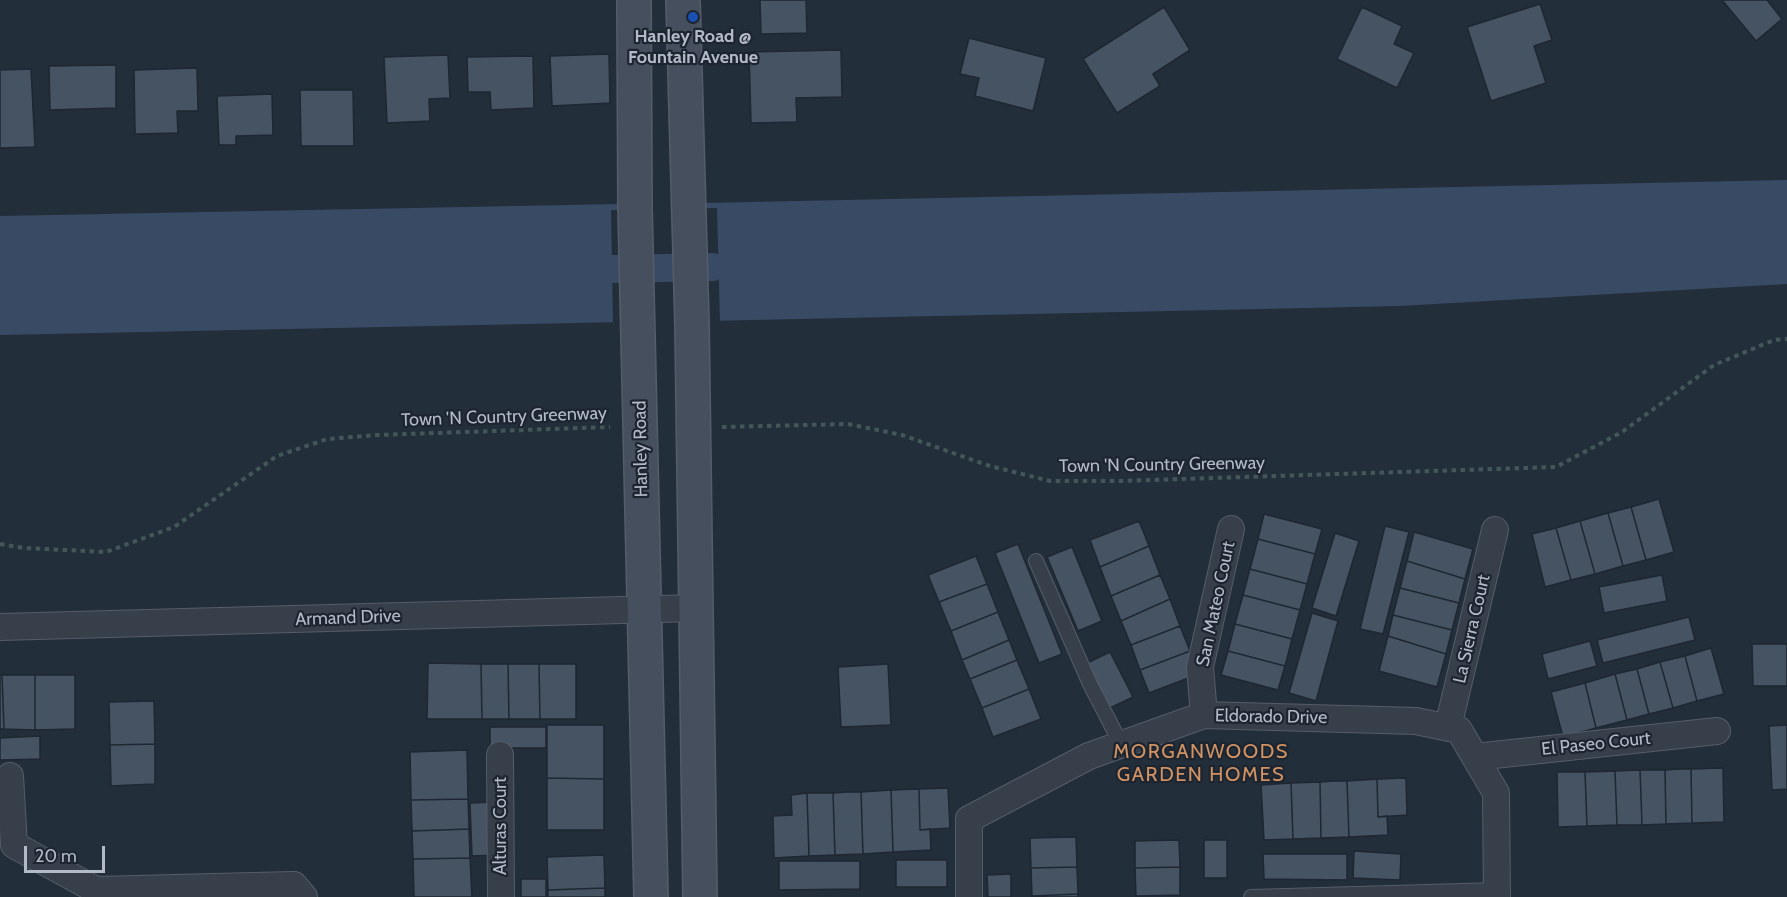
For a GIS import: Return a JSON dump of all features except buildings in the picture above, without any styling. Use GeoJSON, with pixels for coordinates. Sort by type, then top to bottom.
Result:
{"type":"FeatureCollection","features":[{"type":"Feature","properties":{"kind":"main road","name":"Hanley Road"},"geometry":{"type":"LineString","coordinates":[[634,0],[634,208],[651,897]]}},
{"type":"Feature","properties":{"kind":"main road"},"geometry":{"type":"LineString","coordinates":[[683,0],[690,209],[700,897]]}},
{"type":"Feature","properties":{"kind":"street","name":"San Mateo Court"},"geometry":{"type":"LineString","coordinates":[[1204,715],[1200,667],[1231,529]]}},
{"type":"Feature","properties":{"kind":"street","name":"La Sierra Court"},"geometry":{"type":"LineString","coordinates":[[1448,727],[1495,530]]}},
{"type":"Feature","properties":{"kind":"street","name":"Armand Drive"},"geometry":{"type":"LineString","coordinates":[[0,627],[696,608]]}},
{"type":"Feature","properties":{"kind":"street","name":"Eldorado Drive"},"geometry":{"type":"LineString","coordinates":[[969,897],[969,819],[1089,756],[1122,744],[1204,715],[1416,721],[1448,727]]}},
{"type":"Feature","properties":{"kind":"street"},"geometry":{"type":"LineString","coordinates":[[1448,727],[1459,730],[1496,794],[1497,894]]}},
{"type":"Feature","properties":{"kind":"street","name":"El Paseo Court"},"geometry":{"type":"LineString","coordinates":[[1475,757],[1717,731]]}},
{"type":"Feature","properties":{"kind":"street","name":"Alturas Court"},"geometry":{"type":"LineString","coordinates":[[500,755],[501,897]]}},
{"type":"Feature","properties":{"kind":"street"},"geometry":{"type":"LineString","coordinates":[[10,776],[14,845],[96,894],[294,885],[304,897]]}},
{"type":"Feature","properties":{"kind":"lane"},"geometry":{"type":"LineString","coordinates":[[1036,561],[1090,684],[1122,744]]}},
{"type":"Feature","properties":{"kind":"lane"},"geometry":{"type":"LineString","coordinates":[[1251,897],[1497,894]]}},
{"type":"Feature","properties":{"kind":"path","name":"Town 'N Country Greenway"},"geometry":{"type":"LineString","coordinates":[[694,427],[848,424],[902,435],[990,466],[1050,481],[1556,467],[1622,432],[1714,364],[1774,340],[1787,339]]}},
{"type":"Feature","properties":{"kind":"path","name":"Town 'N Country Greenway"},"geometry":{"type":"LineString","coordinates":[[0,544],[24,548],[106,552],[174,527],[277,456],[327,439],[378,435],[640,427]]}},
{"type":"Feature","properties":{"kind":"water"},"geometry":{"type":"Polygon","coordinates":[[[1787,180],[1787,284],[1399,306],[706,321],[704,203],[1787,180]]]}},
{"type":"Feature","properties":{"kind":"water"},"geometry":{"type":"Polygon","coordinates":[[[620,204],[622,322],[0,335],[0,216],[620,204]]]}},
{"type":"Feature","properties":{"kind":"pier"},"geometry":{"type":"Polygon","coordinates":[[[701,208],[717,208],[720,323],[706,324],[701,208]]]}},
{"type":"Feature","properties":{"kind":"pier"},"geometry":{"type":"Polygon","coordinates":[[[611,210],[623,210],[623,325],[613,325],[611,210]]]}},
{"type":"Feature","properties":{"kind":"waterway"},"geometry":{"type":"LineString","coordinates":[[614,269],[712,267]]}},
{"type":"Feature","properties":{"kind":"place","name":"Hanley Road @ Fountain Avenue"},"geometry":{"type":"Point","coordinates":[693,17]}},
{"type":"Feature","properties":{"kind":"district","name":"MORGANWOODS GARDEN HOMES"},"geometry":{"type":"Point","coordinates":[1201,764]}}]}
